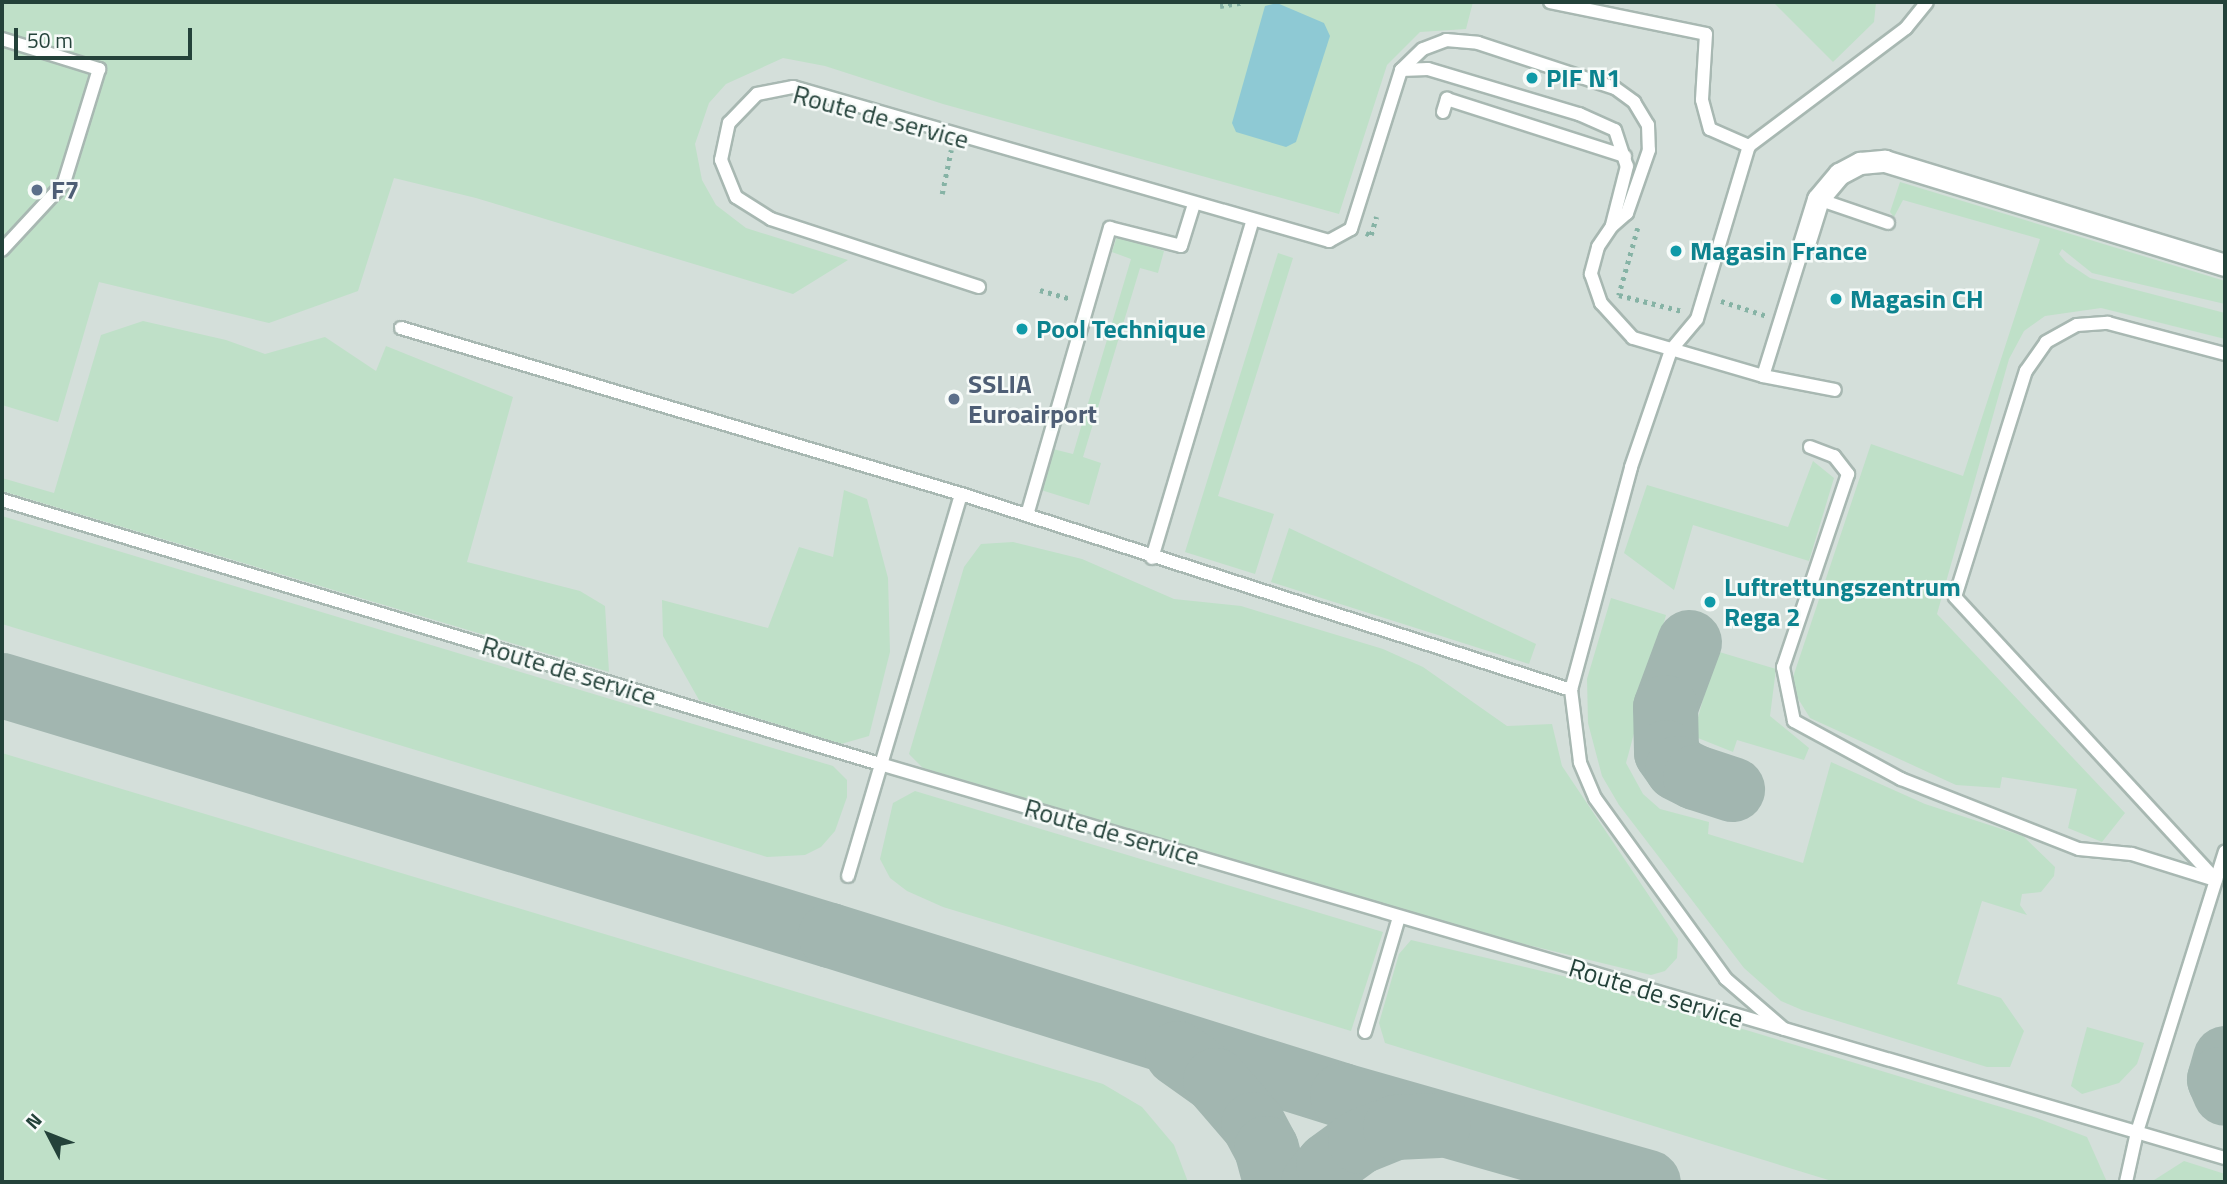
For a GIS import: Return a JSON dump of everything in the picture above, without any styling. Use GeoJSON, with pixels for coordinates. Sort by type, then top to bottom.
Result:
{"type":"FeatureCollection","features":[{"type":"Feature","properties":{"kind":"street"},"geometry":{"type":"LineString","coordinates":[[1804,244],[1818,199],[1839,174],[1860,163],[1885,161],[2225,265]]}},
{"type":"Feature","properties":{"kind":"lane"},"geometry":{"type":"LineString","coordinates":[[1550,2],[1706,34],[1702,100],[1710,129],[1749,146]]}},
{"type":"Feature","properties":{"kind":"lane"},"geometry":{"type":"LineString","coordinates":[[1788,1033],[1726,979],[1595,798],[1580,762],[1570,690],[1610,536],[1671,350],[1697,319],[1749,146],[1906,27],[1927,2]]}},
{"type":"Feature","properties":{"kind":"lane"},"geometry":{"type":"LineString","coordinates":[[2,39],[99,69],[64,183],[2,250]]}},
{"type":"Feature","properties":{"kind":"lane"},"geometry":{"type":"LineString","coordinates":[[1401,70],[1423,49],[1446,40],[1478,43],[1615,88],[1634,103],[1648,125],[1649,150],[1627,213],[1612,226],[1598,247],[1591,274],[1601,303],[1633,338],[1763,376],[1835,390]]}},
{"type":"Feature","properties":{"kind":"lane"},"geometry":{"type":"LineString","coordinates":[[1401,70],[1428,69],[1579,114],[1615,130],[1627,166],[1612,226]]}},
{"type":"Feature","properties":{"kind":"lane","name":"Route de service"},"geometry":{"type":"LineString","coordinates":[[979,287],[771,219],[736,197],[721,160],[729,123],[757,94],[793,88],[1329,241],[1352,229],[1401,70]]}},
{"type":"Feature","properties":{"kind":"lane"},"geometry":{"type":"LineString","coordinates":[[1443,112],[1447,99],[1508,124],[1625,156]]}},
{"type":"Feature","properties":{"kind":"lane"},"geometry":{"type":"LineString","coordinates":[[1818,199],[1888,223]]}},
{"type":"Feature","properties":{"kind":"lane"},"geometry":{"type":"LineString","coordinates":[[1027,515],[1110,228],[1181,246],[1194,204]]}},
{"type":"Feature","properties":{"kind":"lane"},"geometry":{"type":"LineString","coordinates":[[1152,558],[1253,220]]}},
{"type":"Feature","properties":{"kind":"lane"},"geometry":{"type":"LineString","coordinates":[[1763,376],[1804,244]]}},
{"type":"Feature","properties":{"kind":"lane"},"geometry":{"type":"LineString","coordinates":[[2216,880],[1955,597],[2026,371],[2046,342],[2077,325],[2108,323],[2225,354]]}},
{"type":"Feature","properties":{"kind":"lane"},"geometry":{"type":"LineString","coordinates":[[401,328],[961,494],[1152,558],[1570,690]]}},
{"type":"Feature","properties":{"kind":"lane"},"geometry":{"type":"LineString","coordinates":[[1810,447],[1834,456],[1849,474],[1783,667],[1794,721],[1901,779],[2079,849],[2132,854],[2216,880]]}},
{"type":"Feature","properties":{"kind":"lane"},"geometry":{"type":"LineString","coordinates":[[848,876],[961,494]]}},
{"type":"Feature","properties":{"kind":"lane","name":"Route de service"},"geometry":{"type":"LineString","coordinates":[[2,500],[1788,1033],[2225,1158]]}},
{"type":"Feature","properties":{"kind":"lane"},"geometry":{"type":"LineString","coordinates":[[2126,1182],[2137,1132],[2225,851]]}},
{"type":"Feature","properties":{"kind":"lane"},"geometry":{"type":"LineString","coordinates":[[1365,1032],[1399,916]]}},
{"type":"Feature","properties":{"kind":"path"},"geometry":{"type":"LineString","coordinates":[[1220,6],[1244,2]]}},
{"type":"Feature","properties":{"kind":"path"},"geometry":{"type":"LineString","coordinates":[[1640,222],[1619,295],[1687,312],[1695,295],[1769,316],[1773,304]]}},
{"type":"Feature","properties":{"kind":"path"},"geometry":{"type":"LineString","coordinates":[[1721,302],[1725,290]]}},
{"type":"Feature","properties":{"kind":"shaded area"},"geometry":{"type":"Polygon","coordinates":[[[2,2],[2225,2],[2225,1182],[2,1182],[2,2]]]}},
{"type":"Feature","properties":{"kind":"green space"},"geometry":{"type":"Polygon","coordinates":[[[2,2],[1473,2],[1466,29],[1420,32],[1387,65],[1339,214],[943,104],[825,66],[783,58],[726,84],[709,103],[695,144],[702,180],[716,205],[746,228],[848,260],[793,294],[476,198],[394,178],[358,291],[269,323],[99,282],[58,422],[2,405],[2,2]]]}},
{"type":"Feature","properties":{"kind":"green space"},"geometry":{"type":"Polygon","coordinates":[[[1773,2],[1876,2],[1874,22],[1833,62],[1773,2]]]}},
{"type":"Feature","properties":{"kind":"green space"},"geometry":{"type":"Polygon","coordinates":[[[1900,182],[2225,281],[2225,304],[2092,273],[2062,249],[2059,254],[2066,262],[2090,278],[2225,313],[2225,339],[2101,308],[2045,316],[2024,331],[2009,359],[1937,614],[2125,813],[2102,842],[2068,828],[2077,789],[2002,777],[2000,788],[1956,785],[1810,718],[1794,692],[1793,677],[1871,444],[1963,476],[2040,239],[1903,200],[1894,217],[1890,212],[1900,182]]]}},
{"type":"Feature","properties":{"kind":"green space"},"geometry":{"type":"Polygon","coordinates":[[[1117,236],[1164,251],[1158,273],[1140,268],[1083,457],[1101,463],[1089,505],[1041,490],[1053,449],[1073,454],[1131,259],[1112,252],[1117,236]]]}},
{"type":"Feature","properties":{"kind":"green space"},"geometry":{"type":"Polygon","coordinates":[[[1278,253],[1293,258],[1218,496],[1274,514],[1255,574],[1185,552],[1278,253]]]}},
{"type":"Feature","properties":{"kind":"green space"},"geometry":{"type":"Polygon","coordinates":[[[143,321],[226,340],[265,354],[325,337],[376,371],[386,346],[513,397],[467,562],[580,591],[605,606],[609,672],[2,491],[2,478],[54,493],[101,335],[143,321]]]}},
{"type":"Feature","properties":{"kind":"green space"},"geometry":{"type":"Polygon","coordinates":[[[1813,461],[1834,478],[1809,561],[1693,525],[1674,590],[1624,553],[1647,485],[1788,527],[1813,461]]]}},
{"type":"Feature","properties":{"kind":"green space"},"geometry":{"type":"Polygon","coordinates":[[[844,490],[867,499],[888,578],[890,652],[869,736],[841,744],[699,700],[663,636],[662,600],[768,628],[799,547],[833,557],[844,490]]]}},
{"type":"Feature","properties":{"kind":"green space"},"geometry":{"type":"Polygon","coordinates":[[[2,516],[833,766],[847,780],[847,797],[835,831],[821,847],[805,855],[767,857],[2,624],[2,516]]]}},
{"type":"Feature","properties":{"kind":"green space"},"geometry":{"type":"Polygon","coordinates":[[[1289,528],[1536,644],[1529,664],[1271,582],[1289,528]]]}},
{"type":"Feature","properties":{"kind":"green space"},"geometry":{"type":"Polygon","coordinates":[[[1013,542],[1082,559],[1174,599],[1241,606],[1383,649],[1423,667],[1507,726],[1552,724],[1562,766],[1678,939],[1677,958],[1665,971],[1651,975],[1503,939],[923,768],[909,754],[964,567],[981,544],[1013,542]]]}},
{"type":"Feature","properties":{"kind":"green space"},"geometry":{"type":"Polygon","coordinates":[[[1611,598],[1666,615],[1626,763],[1643,794],[1660,809],[1709,822],[1708,834],[1803,863],[1831,762],[1925,804],[2023,836],[2055,867],[2054,876],[2041,892],[2022,894],[2020,905],[2027,915],[1982,901],[1957,984],[2001,998],[2024,1031],[2010,1067],[1987,1067],[1802,1010],[1781,1001],[1744,968],[1619,805],[1602,776],[1588,723],[1587,679],[1611,598]]]}},
{"type":"Feature","properties":{"kind":"green space"},"geometry":{"type":"Polygon","coordinates":[[[1716,651],[1776,669],[1770,716],[1809,748],[1804,760],[1737,740],[1733,752],[1693,736],[1716,651]]]}},
{"type":"Feature","properties":{"kind":"green space"},"geometry":{"type":"Polygon","coordinates":[[[2,753],[1103,1084],[1142,1107],[1174,1145],[1188,1182],[2,1182],[2,753]]]}},
{"type":"Feature","properties":{"kind":"green space"},"geometry":{"type":"Polygon","coordinates":[[[915,791],[1383,932],[1351,1031],[943,907],[907,891],[890,878],[880,859],[893,803],[915,791]]]}},
{"type":"Feature","properties":{"kind":"green space"},"geometry":{"type":"Polygon","coordinates":[[[1411,940],[1584,981],[2037,1118],[2087,1137],[2107,1182],[1835,1182],[1385,1043],[1379,1023],[1399,954],[1411,940]]]}},
{"type":"Feature","properties":{"kind":"green space"},"geometry":{"type":"Polygon","coordinates":[[[2087,1027],[2144,1043],[2137,1064],[2119,1083],[2082,1094],[2071,1086],[2087,1027]]]}},
{"type":"Feature","properties":{"kind":"green space"},"geometry":{"type":"Polygon","coordinates":[[[2184,1161],[2225,1174],[2225,1182],[2151,1182],[2184,1161]]]}},
{"type":"Feature","properties":{"kind":"water"},"geometry":{"type":"Polygon","coordinates":[[[1277,3],[1324,23],[1330,36],[1296,142],[1286,147],[1236,132],[1232,123],[1265,6],[1277,3]]]}},
{"type":"Feature","properties":{"kind":"taxiway"},"geometry":{"type":"LineString","coordinates":[[1689,642],[1665,707],[1666,752],[1677,768],[1732,789]]}},
{"type":"Feature","properties":{"kind":"taxiway"},"geometry":{"type":"LineString","coordinates":[[2,685],[830,935],[1342,1095],[1648,1182]]}},
{"type":"Feature","properties":{"kind":"taxiway"},"geometry":{"type":"LineString","coordinates":[[1177,1053],[1215,1080],[1253,1124],[1266,1148],[1275,1182]]}},
{"type":"Feature","properties":{"kind":"taxiway"},"geometry":{"type":"LineString","coordinates":[[2225,1058],[2219,1079],[2225,1093]]}},
{"type":"Feature","properties":{"kind":"taxiway"},"geometry":{"type":"LineString","coordinates":[[1313,1182],[1328,1164],[1360,1141],[1395,1127],[1438,1125]]}},
{"type":"Feature","properties":{"kind":"place","name":"PIF N1"},"geometry":{"type":"Point","coordinates":[1532,78]}},
{"type":"Feature","properties":{"kind":"place","name":"F7"},"geometry":{"type":"Point","coordinates":[37,190]}},
{"type":"Feature","properties":{"kind":"place","name":"Magasin France"},"geometry":{"type":"Point","coordinates":[1676,251]}},
{"type":"Feature","properties":{"kind":"place","name":"Magasin CH"},"geometry":{"type":"Point","coordinates":[1836,299]}},
{"type":"Feature","properties":{"kind":"place","name":"Pool Technique"},"geometry":{"type":"Point","coordinates":[1022,329]}},
{"type":"Feature","properties":{"kind":"place","name":"SSLIA Euroairport"},"geometry":{"type":"Point","coordinates":[954,399]}},
{"type":"Feature","properties":{"kind":"place","name":"Luftrettungszentrum Rega 2"},"geometry":{"type":"Point","coordinates":[1710,602]}}]}
